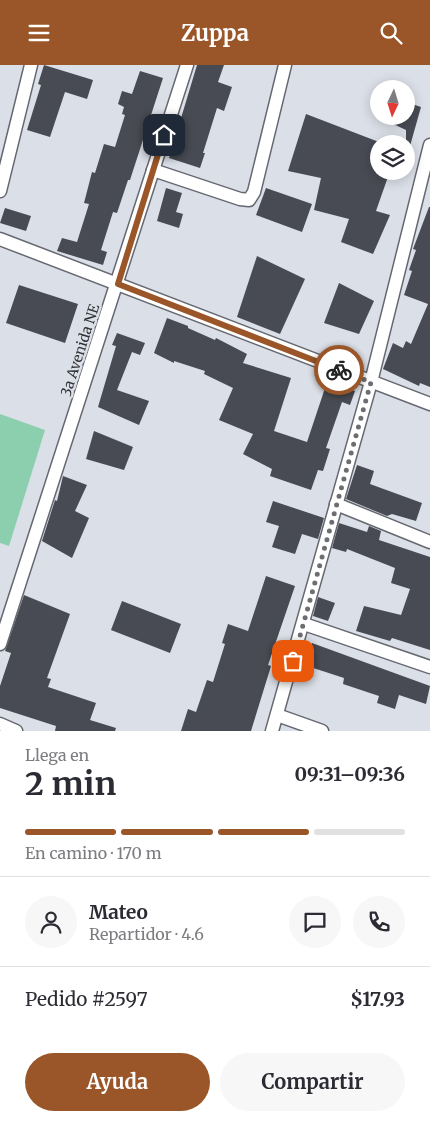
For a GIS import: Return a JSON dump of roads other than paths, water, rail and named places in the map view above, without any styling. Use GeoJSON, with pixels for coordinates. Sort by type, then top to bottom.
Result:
{"type":"FeatureCollection","features":[{"type":"Feature","properties":{"kind":"street"},"geometry":{"type":"LineString","coordinates":[[0,191],[31,65]]}},
{"type":"Feature","properties":{"kind":"street","name":"3a Avenida NE"},"geometry":{"type":"LineString","coordinates":[[0,644],[118,284],[187,65]]}},
{"type":"Feature","properties":{"kind":"street"},"geometry":{"type":"LineString","coordinates":[[153,169],[240,199],[249,200],[254,192],[285,65]]}},
{"type":"Feature","properties":{"kind":"street"},"geometry":{"type":"LineString","coordinates":[[272,731],[304,624],[371,382],[430,145]]}},
{"type":"Feature","properties":{"kind":"street"},"geometry":{"type":"LineString","coordinates":[[0,239],[430,404]]}},
{"type":"Feature","properties":{"kind":"street"},"geometry":{"type":"LineString","coordinates":[[336,504],[430,542]]}},
{"type":"Feature","properties":{"kind":"street"},"geometry":{"type":"LineString","coordinates":[[304,624],[430,667]]}},
{"type":"Feature","properties":{"kind":"street"},"geometry":{"type":"LineString","coordinates":[[277,715],[322,731]]}},
{"type":"Feature","properties":{"kind":"street"},"geometry":{"type":"LineString","coordinates":[[0,725],[16,731]]}}]}
